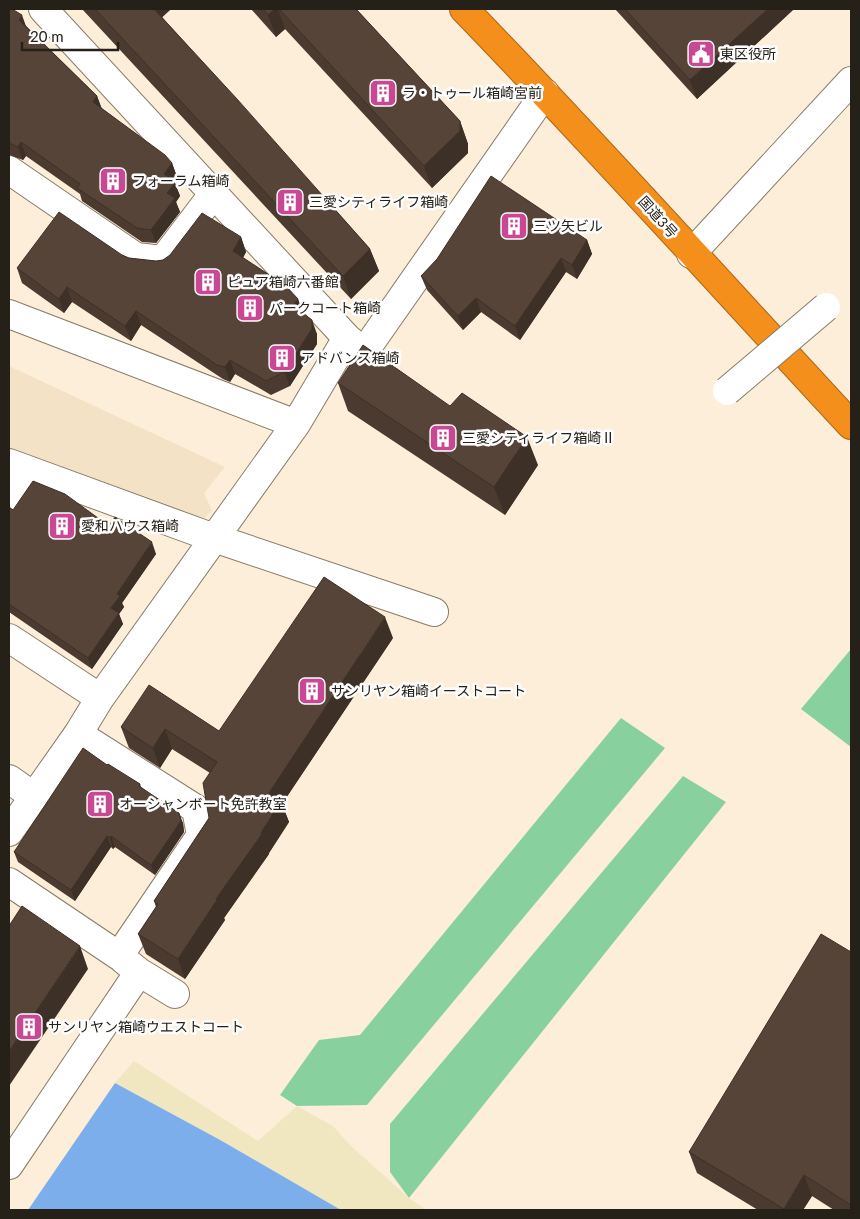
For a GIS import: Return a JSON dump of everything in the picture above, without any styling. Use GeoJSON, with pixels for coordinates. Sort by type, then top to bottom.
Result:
{"type":"FeatureCollection","features":[{"type":"Feature","properties":{"kind":"highway","name":"国道3号"},"geometry":{"type":"LineString","coordinates":[[464,9],[545,93],[691,254],[851,425]]}},
{"type":"Feature","properties":{"kind":"street"},"geometry":{"type":"LineString","coordinates":[[42,9],[348,338],[364,352],[545,93]]}},
{"type":"Feature","properties":{"kind":"street"},"geometry":{"type":"LineString","coordinates":[[691,254],[851,81]]}},
{"type":"Feature","properties":{"kind":"street"},"geometry":{"type":"LineString","coordinates":[[9,170],[136,257],[163,260],[214,194]]}},
{"type":"Feature","properties":{"kind":"street"},"geometry":{"type":"LineString","coordinates":[[726,391],[826,307]]}},
{"type":"Feature","properties":{"kind":"street"},"geometry":{"type":"LineString","coordinates":[[9,314],[296,424]]}},
{"type":"Feature","properties":{"kind":"street"},"geometry":{"type":"LineString","coordinates":[[9,832],[78,734],[100,698],[296,424],[348,338]]}},
{"type":"Feature","properties":{"kind":"street"},"geometry":{"type":"LineString","coordinates":[[9,501],[19,467],[214,538],[434,612]]}},
{"type":"Feature","properties":{"kind":"street"},"geometry":{"type":"LineString","coordinates":[[9,638],[100,698]]}},
{"type":"Feature","properties":{"kind":"street"},"geometry":{"type":"LineString","coordinates":[[9,1165],[129,964],[202,835],[196,809],[78,734]]}},
{"type":"Feature","properties":{"kind":"street"},"geometry":{"type":"LineString","coordinates":[[9,779],[33,796]]}},
{"type":"Feature","properties":{"kind":"street"},"geometry":{"type":"LineString","coordinates":[[9,882],[175,994]]}},
{"type":"Feature","properties":{"kind":"shaded area"},"geometry":{"type":"Polygon","coordinates":[[[9,366],[225,467],[204,493],[212,511],[201,521],[9,451],[9,366]]]}},
{"type":"Feature","properties":{"kind":"green space"},"geometry":{"type":"Polygon","coordinates":[[[851,649],[851,747],[801,709],[851,649]]]}},
{"type":"Feature","properties":{"kind":"green space"},"geometry":{"type":"Polygon","coordinates":[[[621,718],[665,748],[367,1105],[297,1106],[280,1095],[319,1040],[360,1035],[621,718]]]}},
{"type":"Feature","properties":{"kind":"green space"},"geometry":{"type":"Polygon","coordinates":[[[683,776],[726,802],[409,1198],[390,1172],[390,1124],[683,776]]]}},
{"type":"Feature","properties":{"kind":"sand"},"geometry":{"type":"Polygon","coordinates":[[[134,1061],[258,1141],[297,1106],[333,1126],[351,1146],[409,1198],[427,1210],[341,1210],[222,1141],[115,1083],[134,1061]]]}},
{"type":"Feature","properties":{"kind":"water"},"geometry":{"type":"Polygon","coordinates":[[[115,1083],[222,1141],[341,1210],[28,1210],[115,1083]]]}},
{"type":"Feature","properties":{"kind":"building"},"geometry":{"type":"Polygon","coordinates":[[[9,9],[22,15],[19,20],[97,96],[93,102],[165,155],[172,163],[164,174],[175,183],[167,193],[175,198],[151,230],[137,228],[77,188],[80,184],[21,142],[18,147],[9,143],[9,9]]]}},
{"type":"Feature","properties":{"kind":"building","name":"三愛シティライフ箱崎"},"geometry":{"type":"Polygon","coordinates":[[[95,9],[154,9],[370,249],[343,276],[95,9]]]}},
{"type":"Feature","properties":{"kind":"building"},"geometry":{"type":"Polygon","coordinates":[[[263,9],[275,9],[268,15],[263,9]]]}},
{"type":"Feature","properties":{"kind":"building","name":"ラ・トゥール箱崎宮前"},"geometry":{"type":"Polygon","coordinates":[[[279,9],[356,9],[460,121],[460,131],[424,166],[279,9]]]}},
{"type":"Feature","properties":{"kind":"building","name":"東区役所"},"geometry":{"type":"Polygon","coordinates":[[[625,9],[768,9],[690,80],[625,9]]]}},
{"type":"Feature","properties":{"kind":"building"},"geometry":{"type":"Polygon","coordinates":[[[491,176],[587,240],[572,265],[561,258],[515,326],[476,298],[458,316],[421,276],[437,259],[491,176]]]}},
{"type":"Feature","properties":{"kind":"building"},"geometry":{"type":"Polygon","coordinates":[[[59,212],[122,255],[129,258],[156,261],[163,260],[170,255],[202,213],[241,237],[233,251],[286,286],[298,299],[293,306],[312,320],[312,329],[284,372],[266,381],[230,360],[225,367],[217,365],[136,311],[125,326],[67,287],[59,299],[17,268],[59,212]]]}},
{"type":"Feature","properties":{"kind":"building","name":"三愛シティライフ箱崎Ⅱ"},"geometry":{"type":"Polygon","coordinates":[[[363,345],[450,406],[462,393],[527,437],[494,487],[338,383],[363,345]]]}},
{"type":"Feature","properties":{"kind":"building"},"geometry":{"type":"Polygon","coordinates":[[[33,481],[65,494],[109,526],[115,517],[152,542],[117,594],[120,596],[111,608],[119,613],[88,658],[9,604],[9,507],[13,510],[33,481]]]}},
{"type":"Feature","properties":{"kind":"building"},"geometry":{"type":"Polygon","coordinates":[[[324,577],[385,617],[269,793],[281,801],[262,834],[216,899],[178,959],[138,934],[158,904],[154,901],[209,818],[203,783],[217,762],[165,729],[153,748],[121,727],[149,685],[219,731],[324,577]]]}},
{"type":"Feature","properties":{"kind":"building"},"geometry":{"type":"Polygon","coordinates":[[[83,748],[107,765],[140,784],[139,786],[179,813],[181,821],[151,865],[111,836],[110,838],[107,836],[71,890],[14,852],[83,748]]]}},
{"type":"Feature","properties":{"kind":"building","name":"サンリヤン箱崎ウエストコート"},"geometry":{"type":"Polygon","coordinates":[[[22,906],[80,946],[9,1051],[9,926],[22,906]]]}},
{"type":"Feature","properties":{"kind":"building"},"geometry":{"type":"Polygon","coordinates":[[[821,934],[851,952],[851,1205],[804,1175],[784,1209],[689,1152],[821,934]]]}},
{"type":"Feature","properties":{"kind":"place","name":"東区役所"},"geometry":{"type":"Point","coordinates":[701,54]}},
{"type":"Feature","properties":{"kind":"place","name":"ラ・トゥール箱崎宮前"},"geometry":{"type":"Point","coordinates":[383,93]}},
{"type":"Feature","properties":{"kind":"place","name":"フォーラム箱崎"},"geometry":{"type":"Point","coordinates":[113,181]}},
{"type":"Feature","properties":{"kind":"place","name":"三愛シティライフ箱崎"},"geometry":{"type":"Point","coordinates":[290,202]}},
{"type":"Feature","properties":{"kind":"place","name":"三ツ矢ビル"},"geometry":{"type":"Point","coordinates":[514,226]}},
{"type":"Feature","properties":{"kind":"place","name":"ピュア箱崎六番館"},"geometry":{"type":"Point","coordinates":[208,282]}},
{"type":"Feature","properties":{"kind":"place","name":"パークコート箱崎"},"geometry":{"type":"Point","coordinates":[250,308]}},
{"type":"Feature","properties":{"kind":"place","name":"アドバンス箱崎"},"geometry":{"type":"Point","coordinates":[282,358]}},
{"type":"Feature","properties":{"kind":"place","name":"三愛シティライフ箱崎Ⅱ"},"geometry":{"type":"Point","coordinates":[443,438]}},
{"type":"Feature","properties":{"kind":"place","name":"愛和ハウス箱崎"},"geometry":{"type":"Point","coordinates":[62,526]}},
{"type":"Feature","properties":{"kind":"place","name":"サンリヤン箱崎イーストコート"},"geometry":{"type":"Point","coordinates":[312,691]}},
{"type":"Feature","properties":{"kind":"place","name":"オーシャンボート免許教室"},"geometry":{"type":"Point","coordinates":[100,804]}},
{"type":"Feature","properties":{"kind":"place","name":"サンリヤン箱崎ウエストコート"},"geometry":{"type":"Point","coordinates":[29,1027]}}]}
